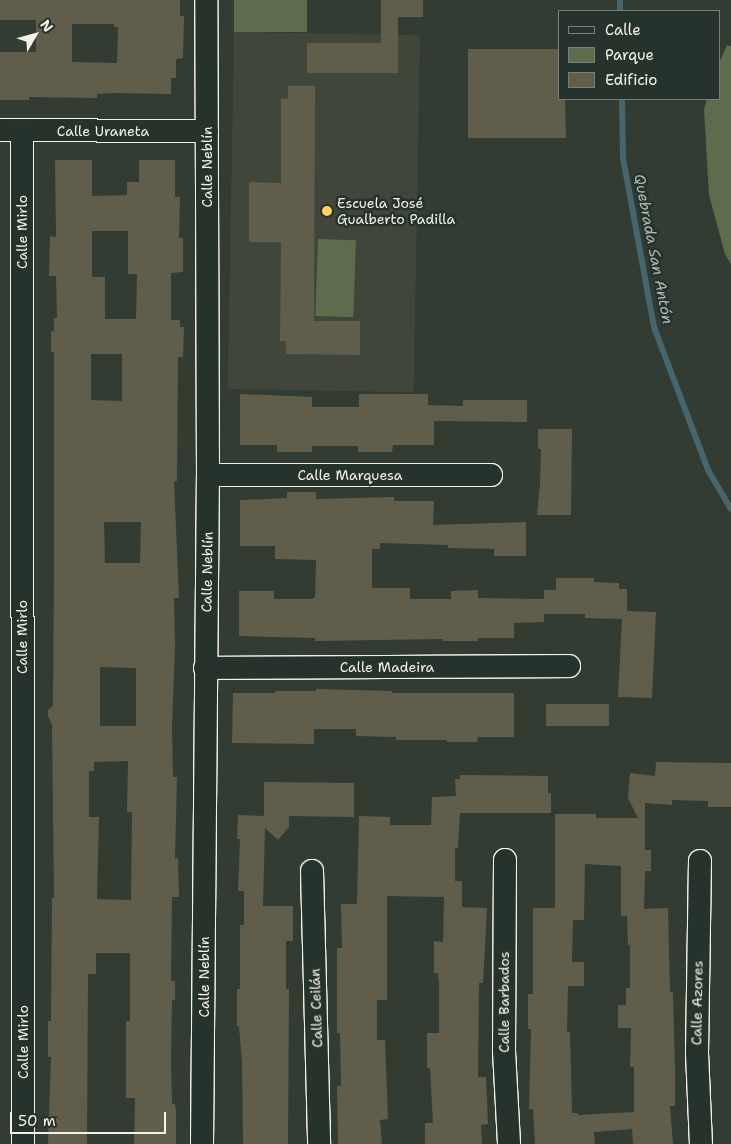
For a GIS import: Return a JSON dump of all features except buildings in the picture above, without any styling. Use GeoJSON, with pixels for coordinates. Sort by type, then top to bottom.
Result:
{"type":"FeatureCollection","features":[{"type":"Feature","properties":{"kind":"street","name":"Calle Neblín"},"geometry":{"type":"LineString","coordinates":[[202,1144],[208,475],[206,0]]}},
{"type":"Feature","properties":{"kind":"street","name":"Calle Uraneta"},"geometry":{"type":"LineString","coordinates":[[0,130],[207,131]]}},
{"type":"Feature","properties":{"kind":"street","name":"Calle Mirlo"},"geometry":{"type":"LineString","coordinates":[[22,131],[23,1144]]}},
{"type":"Feature","properties":{"kind":"street","name":"Calle Marquesa"},"geometry":{"type":"LineString","coordinates":[[208,475],[491,475]]}},
{"type":"Feature","properties":{"kind":"street","name":"Calle Madeira"},"geometry":{"type":"LineString","coordinates":[[205,668],[569,666]]}},
{"type":"Feature","properties":{"kind":"street","name":"Calle Barbados"},"geometry":{"type":"LineString","coordinates":[[505,860],[504,1051],[509,1144]]}},
{"type":"Feature","properties":{"kind":"street","name":"Calle Azores"},"geometry":{"type":"LineString","coordinates":[[700,861],[697,1053],[701,1144]]}},
{"type":"Feature","properties":{"kind":"street","name":"Calle Ceilán"},"geometry":{"type":"LineString","coordinates":[[312,872],[319,1144]]}},
{"type":"Feature","properties":{"kind":"shaded area","name":"Escuela José Gualberto Padilla"},"geometry":{"type":"Polygon","coordinates":[[[234,32],[420,35],[414,392],[228,389],[234,32]]]}},
{"type":"Feature","properties":{"kind":"green space"},"geometry":{"type":"Polygon","coordinates":[[[234,0],[307,0],[307,32],[234,32],[234,0]]]}},
{"type":"Feature","properties":{"kind":"green space"},"geometry":{"type":"Polygon","coordinates":[[[727,45],[731,46],[731,264],[725,254],[709,195],[704,109],[707,100],[721,100],[721,59],[727,45]]]}},
{"type":"Feature","properties":{"kind":"green space"},"geometry":{"type":"Polygon","coordinates":[[[318,239],[356,240],[353,317],[315,316],[318,239]]]}},
{"type":"Feature","properties":{"kind":"waterway","name":"Quebrada San Antón"},"geometry":{"type":"LineString","coordinates":[[620,0],[620,10]]}},
{"type":"Feature","properties":{"kind":"waterway","name":"Quebrada San Antón"},"geometry":{"type":"LineString","coordinates":[[622,100],[623,158],[654,327],[708,470],[731,509]]}},
{"type":"Feature","properties":{"kind":"place","name":"Escuela José Gualberto Padilla"},"geometry":{"type":"Point","coordinates":[327,211]}}]}
